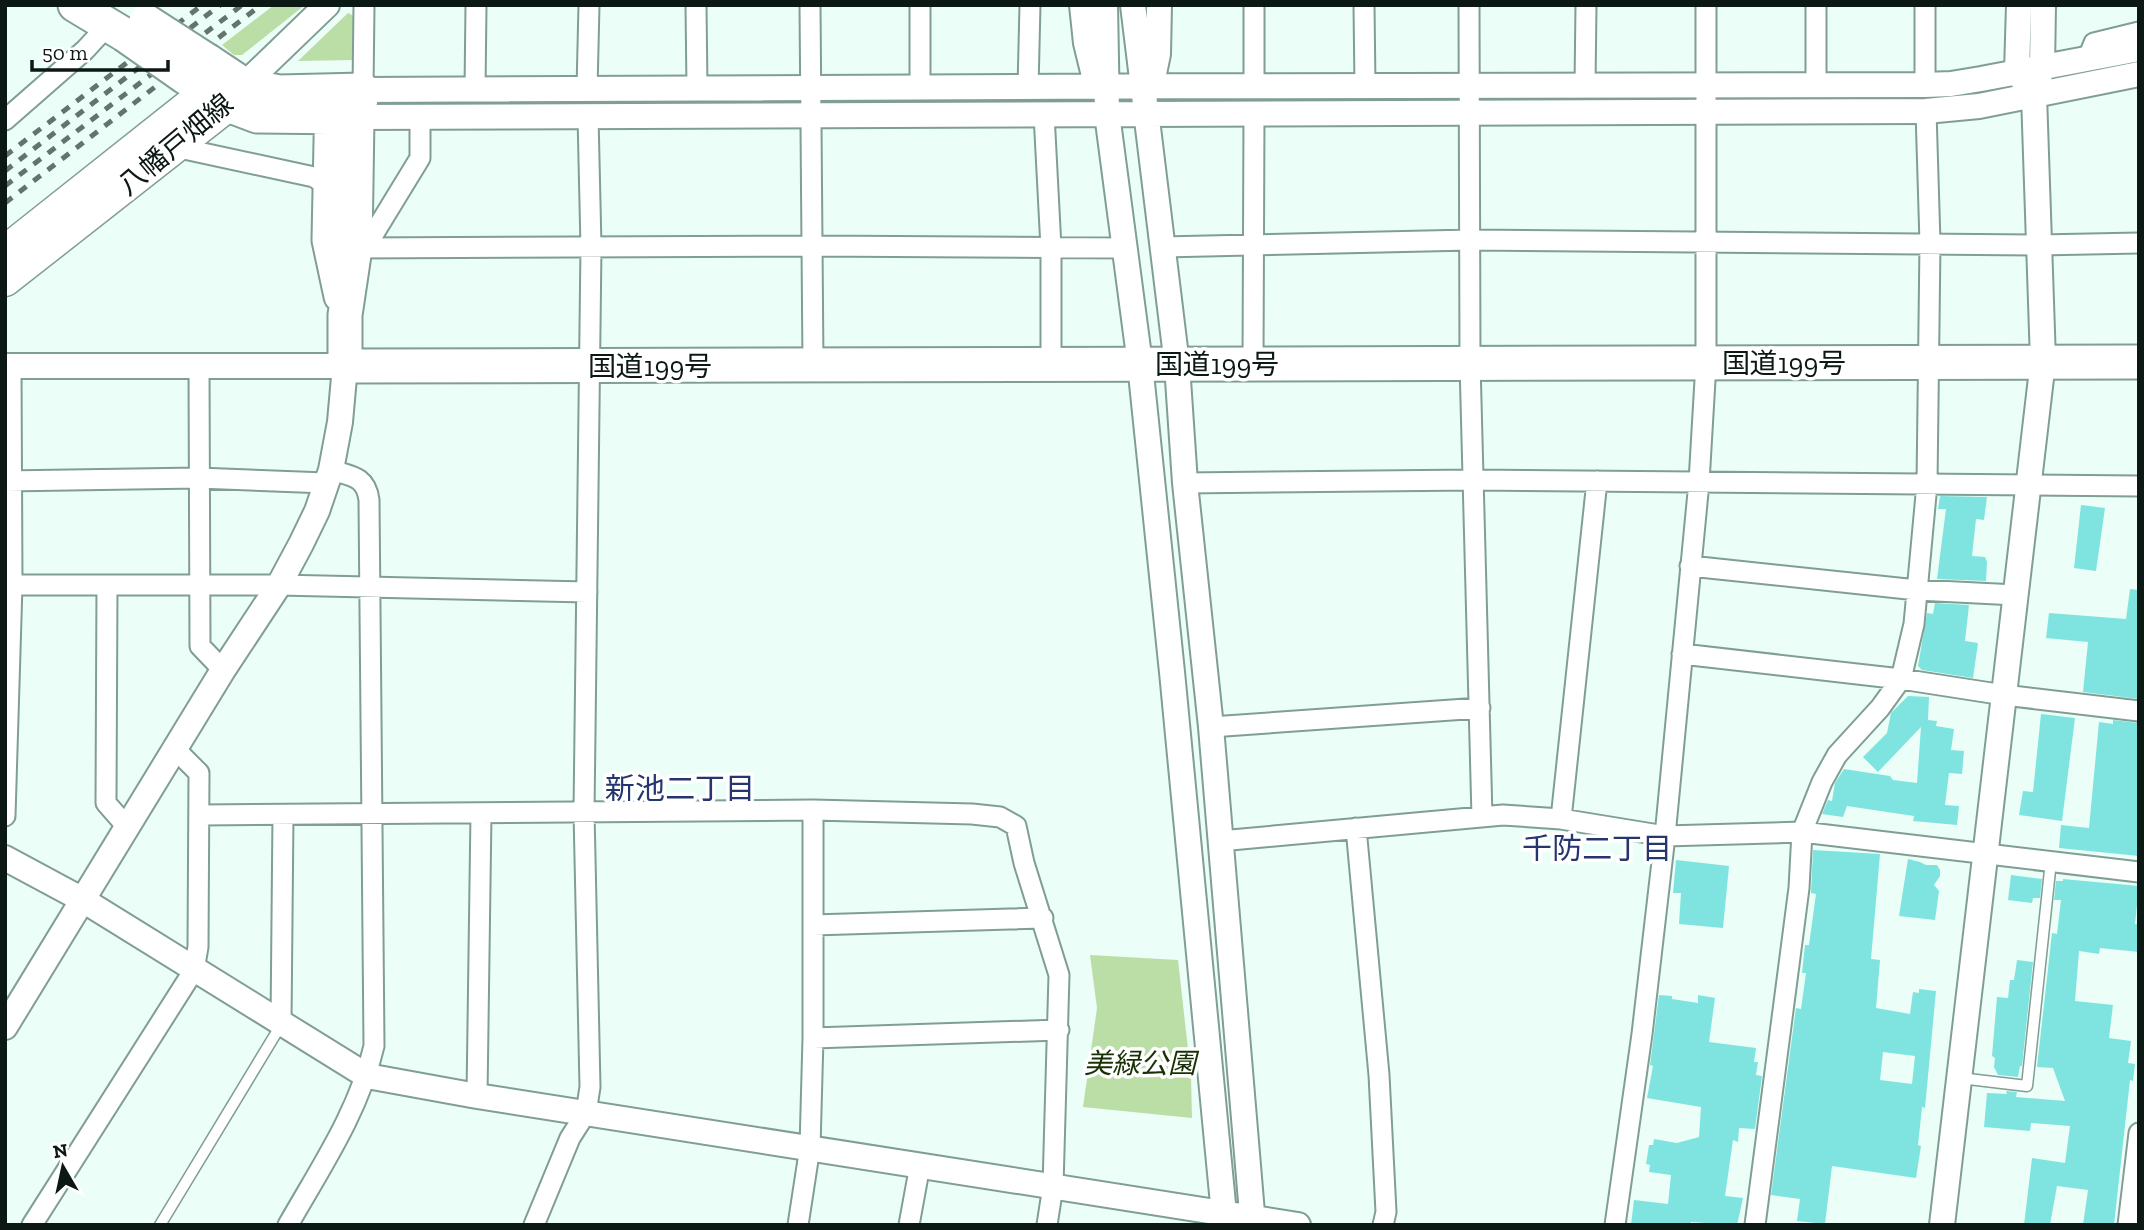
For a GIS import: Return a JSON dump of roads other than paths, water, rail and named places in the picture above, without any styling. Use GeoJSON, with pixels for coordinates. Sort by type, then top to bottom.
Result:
{"type":"FeatureCollection","features":[{"type":"Feature","properties":{"kind":"highway"},"geometry":{"type":"LineString","coordinates":[[75,5],[124,18],[257,116],[346,104]]}},
{"type":"Feature","properties":{"kind":"highway"},"geometry":{"type":"LineString","coordinates":[[345,366],[345,315],[329,240],[330,194],[346,104]]}},
{"type":"Feature","properties":{"kind":"highway"},"geometry":{"type":"LineString","coordinates":[[345,315],[360,248],[346,104]]}},
{"type":"Feature","properties":{"kind":"highway","name":"国道199号"},"geometry":{"type":"LineString","coordinates":[[345,366],[2139,362]]}},
{"type":"Feature","properties":{"kind":"main road","name":"八幡戸畑線"},"geometry":{"type":"LineString","coordinates":[[5,280],[175,147],[215,84]]}},
{"type":"Feature","properties":{"kind":"main road","name":"八幡戸畑線"},"geometry":{"type":"LineString","coordinates":[[5,252],[215,84]]}},
{"type":"Feature","properties":{"kind":"street"},"geometry":{"type":"LineString","coordinates":[[215,84],[327,5]]}},
{"type":"Feature","properties":{"kind":"street"},"geometry":{"type":"LineString","coordinates":[[346,104],[364,5]]}},
{"type":"Feature","properties":{"kind":"street"},"geometry":{"type":"LineString","coordinates":[[475,90],[476,5]]}},
{"type":"Feature","properties":{"kind":"street"},"geometry":{"type":"LineString","coordinates":[[587,89],[589,5]]}},
{"type":"Feature","properties":{"kind":"street"},"geometry":{"type":"LineString","coordinates":[[696,5],[698,89]]}},
{"type":"Feature","properties":{"kind":"street"},"geometry":{"type":"LineString","coordinates":[[810,5],[813,365]]}},
{"type":"Feature","properties":{"kind":"street"},"geometry":{"type":"LineString","coordinates":[[920,5],[920,89]]}},
{"type":"Feature","properties":{"kind":"street"},"geometry":{"type":"LineString","coordinates":[[1028,88],[1030,5]]}},
{"type":"Feature","properties":{"kind":"street"},"geometry":{"type":"LineString","coordinates":[[1147,85],[1157,54],[1159,5]]}},
{"type":"Feature","properties":{"kind":"street"},"geometry":{"type":"LineString","coordinates":[[1254,5],[1254,86]]}},
{"type":"Feature","properties":{"kind":"street"},"geometry":{"type":"LineString","coordinates":[[1364,5],[1365,87]]}},
{"type":"Feature","properties":{"kind":"street"},"geometry":{"type":"LineString","coordinates":[[1469,5],[1470,363],[1482,817]]}},
{"type":"Feature","properties":{"kind":"street"},"geometry":{"type":"LineString","coordinates":[[1585,86],[1586,5]]}},
{"type":"Feature","properties":{"kind":"street"},"geometry":{"type":"LineString","coordinates":[[1615,1225],[1642,1034],[1665,836],[1699,482],[1706,363],[1706,5]]}},
{"type":"Feature","properties":{"kind":"street"},"geometry":{"type":"LineString","coordinates":[[1815,85],[1816,5]]}},
{"type":"Feature","properties":{"kind":"street"},"geometry":{"type":"LineString","coordinates":[[1925,5],[1925,85]]}},
{"type":"Feature","properties":{"kind":"street"},"geometry":{"type":"LineString","coordinates":[[2019,5],[2017,72],[2034,95]]}},
{"type":"Feature","properties":{"kind":"street"},"geometry":{"type":"LineString","coordinates":[[1941,1225],[2043,361],[2034,95],[2042,68],[2043,5]]}},
{"type":"Feature","properties":{"kind":"street"},"geometry":{"type":"LineString","coordinates":[[1097,6],[1102,86],[1140,364],[1224,1219]]}},
{"type":"Feature","properties":{"kind":"street"},"geometry":{"type":"LineString","coordinates":[[1133,6],[1147,85],[1145,115],[1177,365],[1185,483],[1211,727],[1253,1221]]}},
{"type":"Feature","properties":{"kind":"street"},"geometry":{"type":"LineString","coordinates":[[5,120],[124,18]]}},
{"type":"Feature","properties":{"kind":"street"},"geometry":{"type":"LineString","coordinates":[[2087,60],[2094,43],[2139,32]]}},
{"type":"Feature","properties":{"kind":"street"},"geometry":{"type":"LineString","coordinates":[[346,104],[475,90],[920,89],[1147,85],[1925,85],[1951,84],[2139,49]]}},
{"type":"Feature","properties":{"kind":"street"},"geometry":{"type":"LineString","coordinates":[[346,104],[420,116],[1926,111],[1979,106],[2139,74]]}},
{"type":"Feature","properties":{"kind":"street"},"geometry":{"type":"LineString","coordinates":[[1755,1225],[1799,888],[1802,832],[1822,782],[1837,755],[1880,708],[1901,679],[1913,625],[1927,484],[1930,243],[1926,111]]}},
{"type":"Feature","properties":{"kind":"street"},"geometry":{"type":"LineString","coordinates":[[1253,364],[1254,113]]}},
{"type":"Feature","properties":{"kind":"street"},"geometry":{"type":"LineString","coordinates":[[1044,114],[1051,248],[1051,365]]}},
{"type":"Feature","properties":{"kind":"street"},"geometry":{"type":"LineString","coordinates":[[360,248],[420,158],[420,116]]}},
{"type":"Feature","properties":{"kind":"street"},"geometry":{"type":"LineString","coordinates":[[534,1225],[570,1138],[586,1113],[590,1087],[584,812],[591,247],[588,116]]}},
{"type":"Feature","properties":{"kind":"street"},"geometry":{"type":"LineString","coordinates":[[175,147],[314,177],[323,183],[330,194]]}},
{"type":"Feature","properties":{"kind":"street"},"geometry":{"type":"LineString","coordinates":[[1163,247],[1470,240],[2039,245],[2139,243]]}},
{"type":"Feature","properties":{"kind":"street"},"geometry":{"type":"LineString","coordinates":[[360,248],[1125,248]]}},
{"type":"Feature","properties":{"kind":"street"},"geometry":{"type":"LineString","coordinates":[[5,816],[9,584],[8,366],[345,366],[340,422],[329,477],[317,511],[279,585],[223,670],[5,1027]]}},
{"type":"Feature","properties":{"kind":"street"},"geometry":{"type":"LineString","coordinates":[[199,366],[200,646],[223,670]]}},
{"type":"Feature","properties":{"kind":"street"},"geometry":{"type":"LineString","coordinates":[[8,481],[329,477],[358,478],[368,487],[374,1045],[367,1076],[355,1106],[288,1225]]}},
{"type":"Feature","properties":{"kind":"street"},"geometry":{"type":"LineString","coordinates":[[1185,483],[1473,480],[2139,486]]}},
{"type":"Feature","properties":{"kind":"street"},"geometry":{"type":"LineString","coordinates":[[1561,819],[1597,481]]}},
{"type":"Feature","properties":{"kind":"street"},"geometry":{"type":"LineString","coordinates":[[1690,566],[1917,590],[2016,595]]}},
{"type":"Feature","properties":{"kind":"street"},"geometry":{"type":"LineString","coordinates":[[9,584],[279,585],[587,592]]}},
{"type":"Feature","properties":{"kind":"street"},"geometry":{"type":"LineString","coordinates":[[107,585],[106,803],[128,828]]}},
{"type":"Feature","properties":{"kind":"street"},"geometry":{"type":"LineString","coordinates":[[1682,654],[1901,679],[2004,695],[2139,711]]}},
{"type":"Feature","properties":{"kind":"street"},"geometry":{"type":"LineString","coordinates":[[1211,727],[1479,708]]}},
{"type":"Feature","properties":{"kind":"street"},"geometry":{"type":"LineString","coordinates":[[32,1225],[194,970],[198,947],[199,773],[176,750]]}},
{"type":"Feature","properties":{"kind":"street"},"geometry":{"type":"LineString","coordinates":[[798,1225],[810,1147],[813,810]]}},
{"type":"Feature","properties":{"kind":"street"},"geometry":{"type":"LineString","coordinates":[[200,815],[813,810],[1000,817],[1016,826],[1024,863],[1059,975],[1053,1186],[1047,1225]]}},
{"type":"Feature","properties":{"kind":"street"},"geometry":{"type":"LineString","coordinates":[[477,1096],[481,813]]}},
{"type":"Feature","properties":{"kind":"street"},"geometry":{"type":"LineString","coordinates":[[281,1024],[283,815]]}},
{"type":"Feature","properties":{"kind":"street"},"geometry":{"type":"LineString","coordinates":[[1220,841],[1503,815],[1561,819],[1665,836],[1802,832],[2139,872]]}},
{"type":"Feature","properties":{"kind":"street"},"geometry":{"type":"LineString","coordinates":[[1356,828],[1378,1075],[1386,1212],[1383,1225]]}},
{"type":"Feature","properties":{"kind":"street"},"geometry":{"type":"LineString","coordinates":[[5,858],[83,901],[367,1076],[477,1096],[1053,1186],[1224,1219],[1298,1225]]}},
{"type":"Feature","properties":{"kind":"street"},"geometry":{"type":"LineString","coordinates":[[813,925],[1043,918]]}},
{"type":"Feature","properties":{"kind":"street"},"geometry":{"type":"LineString","coordinates":[[813,1038],[1059,1030]]}},
{"type":"Feature","properties":{"kind":"street"},"geometry":{"type":"LineString","coordinates":[[2128,1225],[2136,1181],[2139,1133]]}},
{"type":"Feature","properties":{"kind":"street"},"geometry":{"type":"LineString","coordinates":[[909,1225],[920,1165]]}},
{"type":"Feature","properties":{"kind":"lane"},"geometry":{"type":"LineString","coordinates":[[1959,1078],[2027,1086],[2051,861]]}},
{"type":"Feature","properties":{"kind":"lane"},"geometry":{"type":"LineString","coordinates":[[159,1225],[281,1024]]}},
{"type":"Feature","properties":{"kind":"railway"},"geometry":{"type":"LineString","coordinates":[[5,156],[202,5]]}},
{"type":"Feature","properties":{"kind":"railway"},"geometry":{"type":"LineString","coordinates":[[5,171],[220,5]]}},
{"type":"Feature","properties":{"kind":"railway"},"geometry":{"type":"LineString","coordinates":[[5,186],[242,5]]}},
{"type":"Feature","properties":{"kind":"railway"},"geometry":{"type":"LineString","coordinates":[[5,203],[261,5]]}},
{"type":"Feature","properties":{"kind":"district","name":"新池二丁目"},"geometry":{"type":"Point","coordinates":[680,789]}},
{"type":"Feature","properties":{"kind":"district","name":"千防二丁目"},"geometry":{"type":"Point","coordinates":[1597,849]}},
{"type":"Feature","properties":{"kind":"park label","name":"美緑公園"},"geometry":{"type":"Point","coordinates":[1140,1063]}}]}
